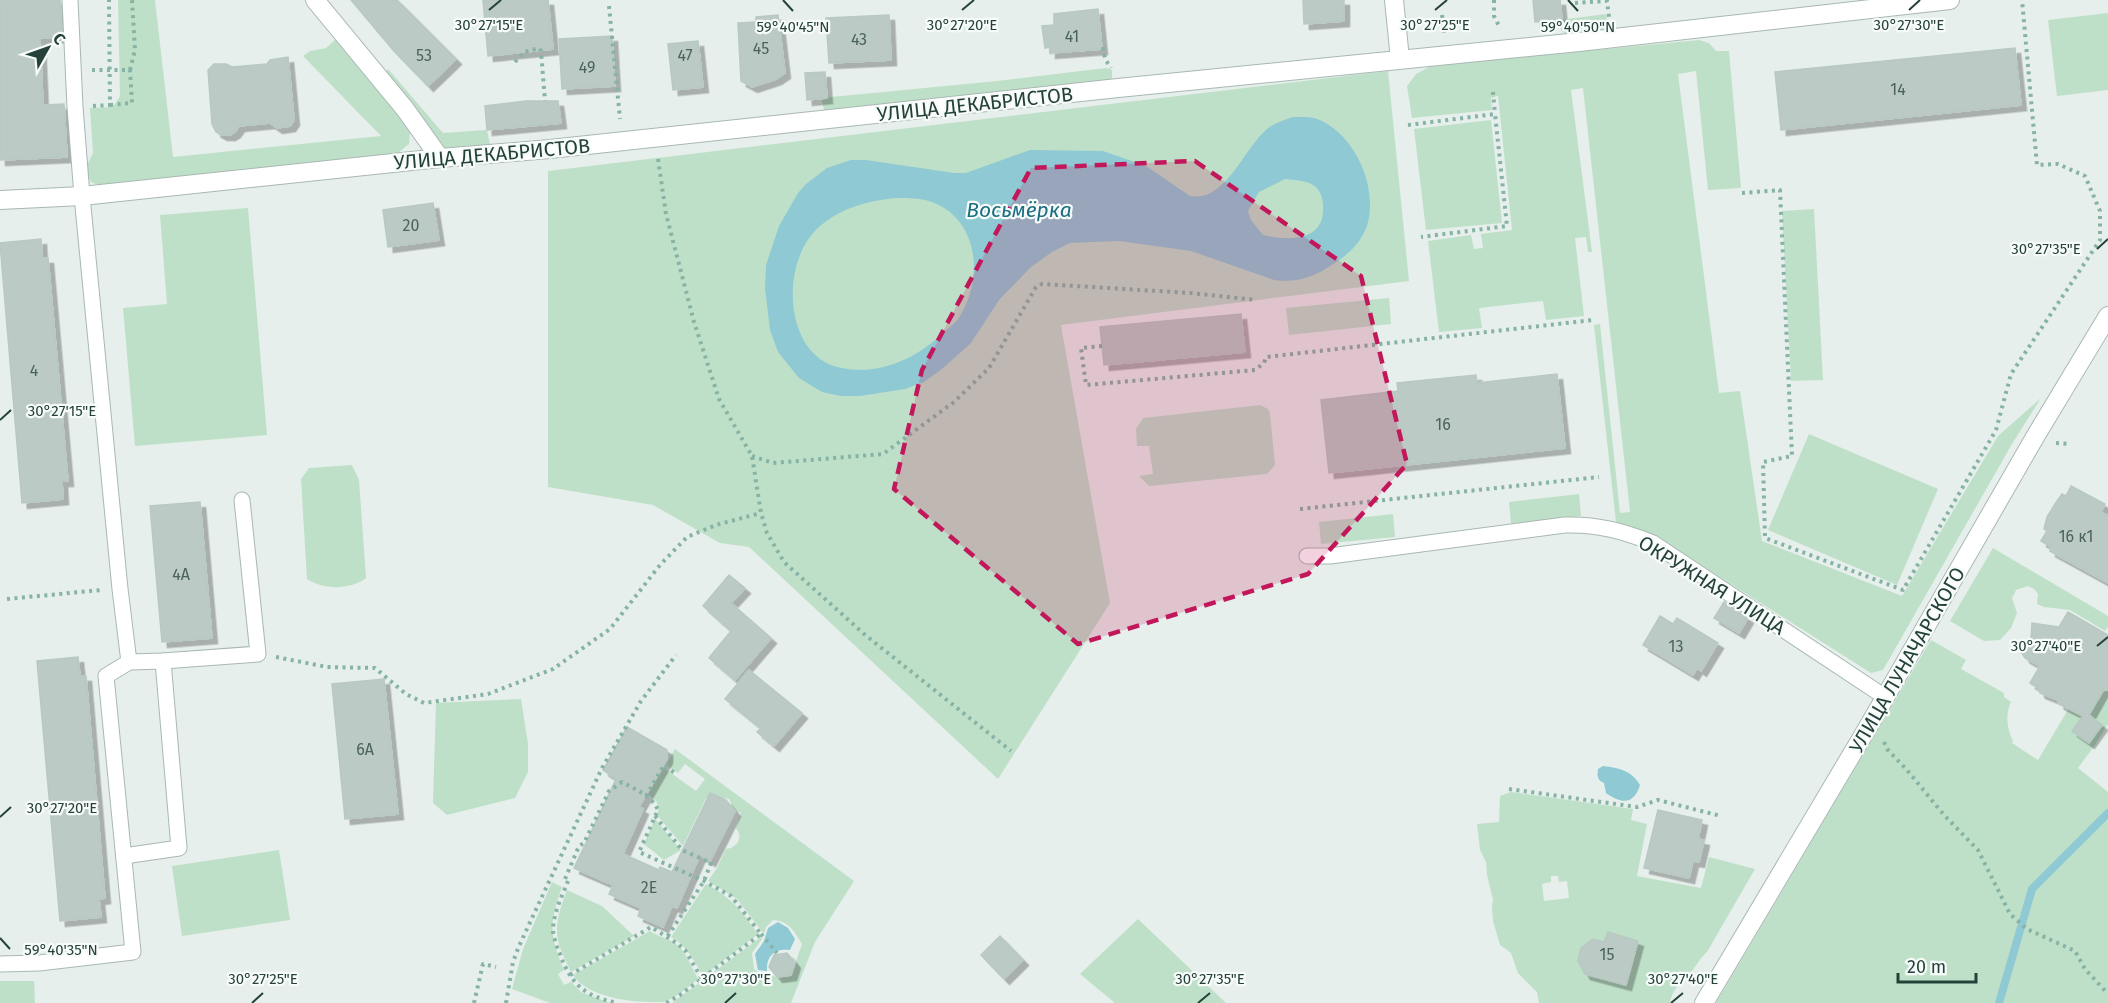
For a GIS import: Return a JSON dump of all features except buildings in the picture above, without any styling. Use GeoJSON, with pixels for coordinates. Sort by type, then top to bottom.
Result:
{"type":"FeatureCollection","features":[{"type":"Feature","properties":{"kind":"street"},"geometry":{"type":"LineString","coordinates":[[315,0],[405,109],[440,158]]}},
{"type":"Feature","properties":{"kind":"street"},"geometry":{"type":"LineString","coordinates":[[1394,0],[1400,59]]}},
{"type":"Feature","properties":{"kind":"street","name":"УЛИЦА ДЕКАБРИСТОВ"},"geometry":{"type":"LineString","coordinates":[[0,200],[82,196],[440,158],[550,149],[654,136],[1579,42],[1950,0]]}},
{"type":"Feature","properties":{"kind":"street","name":"УЛИЦА ЛУНАЧАРСКОГО"},"geometry":{"type":"LineString","coordinates":[[1704,1003],[1868,727],[2035,436],[2108,316]]}},
{"type":"Feature","properties":{"kind":"lane"},"geometry":{"type":"LineString","coordinates":[[70,0],[82,196],[129,662]]}},
{"type":"Feature","properties":{"kind":"lane"},"geometry":{"type":"LineString","coordinates":[[0,964],[39,963],[133,952],[106,676],[129,662],[258,654],[242,500]]}},
{"type":"Feature","properties":{"kind":"lane","name":"ОКРУЖНАЯ УЛИЦА"},"geometry":{"type":"LineString","coordinates":[[1307,556],[1330,556],[1565,525],[1594,525],[1625,532],[1653,543],[1885,697]]}},
{"type":"Feature","properties":{"kind":"lane"},"geometry":{"type":"LineString","coordinates":[[124,856],[179,848],[163,661]]}},
{"type":"Feature","properties":{"kind":"path"},"geometry":{"type":"LineString","coordinates":[[109,0],[110,105]]}},
{"type":"Feature","properties":{"kind":"path"},"geometry":{"type":"LineString","coordinates":[[75,107],[132,103],[130,70],[135,50],[132,0]]}},
{"type":"Feature","properties":{"kind":"path"},"geometry":{"type":"LineString","coordinates":[[1494,0],[1494,16],[1499,26]]}},
{"type":"Feature","properties":{"kind":"path"},"geometry":{"type":"LineString","coordinates":[[1742,193],[1780,190],[1792,456],[1763,462],[1765,538],[1903,591],[1996,430],[2011,374],[2100,240],[2100,212],[2085,176],[2058,164],[2037,165],[2022,0]]}},
{"type":"Feature","properties":{"kind":"path"},"geometry":{"type":"LineString","coordinates":[[1575,3],[1607,2],[1609,14]]}},
{"type":"Feature","properties":{"kind":"path"},"geometry":{"type":"LineString","coordinates":[[609,6],[620,119]]}},
{"type":"Feature","properties":{"kind":"path"},"geometry":{"type":"LineString","coordinates":[[1442,15],[1444,32]]}},
{"type":"Feature","properties":{"kind":"path"},"geometry":{"type":"LineString","coordinates":[[1103,47],[1105,59],[1111,68]]}},
{"type":"Feature","properties":{"kind":"path"},"geometry":{"type":"LineString","coordinates":[[514,62],[524,52],[539,48],[545,101]]}},
{"type":"Feature","properties":{"kind":"path"},"geometry":{"type":"LineString","coordinates":[[73,70],[130,70]]}},
{"type":"Feature","properties":{"kind":"path"},"geometry":{"type":"LineString","coordinates":[[1421,237],[1507,226],[1493,92]]}},
{"type":"Feature","properties":{"kind":"path"},"geometry":{"type":"LineString","coordinates":[[1408,125],[1495,114]]}},
{"type":"Feature","properties":{"kind":"path"},"geometry":{"type":"LineString","coordinates":[[654,136],[666,214],[694,322],[719,399],[752,456],[761,513],[767,533],[784,562],[864,634],[1011,751]]}},
{"type":"Feature","properties":{"kind":"path"},"geometry":{"type":"LineString","coordinates":[[752,456],[773,463],[883,454],[954,402],[989,368],[1036,287],[1042,284],[1191,293],[1256,300]]}},
{"type":"Feature","properties":{"kind":"path"},"geometry":{"type":"LineString","coordinates":[[1102,346],[1081,348],[1086,385],[1255,370],[1264,363],[1266,357],[1593,320]]}},
{"type":"Feature","properties":{"kind":"path"},"geometry":{"type":"LineString","coordinates":[[1300,509],[1599,477]]}},
{"type":"Feature","properties":{"kind":"path"},"geometry":{"type":"LineString","coordinates":[[258,654],[327,667],[375,668],[406,694],[424,703],[488,694],[553,669],[610,629],[660,565],[687,537],[716,525],[761,513]]}},
{"type":"Feature","properties":{"kind":"path"},"geometry":{"type":"LineString","coordinates":[[7,599],[120,588]]}},
{"type":"Feature","properties":{"kind":"path"},"geometry":{"type":"LineString","coordinates":[[506,1003],[513,962],[519,946],[602,768],[640,701],[676,655]]}},
{"type":"Feature","properties":{"kind":"path"},"geometry":{"type":"LineString","coordinates":[[1868,727],[1883,740],[1887,749],[1944,816],[1978,850],[2010,914],[2027,929],[2075,951],[2085,969],[2108,994]]}},
{"type":"Feature","properties":{"kind":"path"},"geometry":{"type":"LineString","coordinates":[[646,796],[664,765],[676,774]]}},
{"type":"Feature","properties":{"kind":"path"},"geometry":{"type":"LineString","coordinates":[[617,1003],[585,992],[570,975],[562,961],[553,931],[557,908],[579,846],[584,843],[609,791],[622,782],[654,801],[658,810],[639,852],[704,881],[731,896],[776,952]]}},
{"type":"Feature","properties":{"kind":"path"},"geometry":{"type":"LineString","coordinates":[[1509,789],[1637,807],[1658,800],[1721,816]]}},
{"type":"Feature","properties":{"kind":"path"},"geometry":{"type":"LineString","coordinates":[[655,816],[682,850],[711,863],[704,881],[667,937]]}},
{"type":"Feature","properties":{"kind":"path"},"geometry":{"type":"LineString","coordinates":[[570,975],[651,927],[685,950],[702,979]]}},
{"type":"Feature","properties":{"kind":"path"},"geometry":{"type":"LineString","coordinates":[[666,1003],[762,935]]}},
{"type":"Feature","properties":{"kind":"path"},"geometry":{"type":"LineString","coordinates":[[474,1003],[483,964],[496,967]]}},
{"type":"Feature","properties":{"kind":"highlighted area"},"geometry":{"type":"Polygon","coordinates":[[[1195,161],[1361,276],[1407,464],[1308,574],[1078,644],[894,489],[922,370],[1031,168],[1195,161]]]}},
{"type":"Feature","properties":{"kind":"green space"},"geometry":{"type":"Polygon","coordinates":[[[118,0],[155,0],[173,157],[381,136],[303,56],[310,51],[326,48],[337,38],[406,122],[410,131],[409,144],[398,153],[284,167],[98,185],[91,182],[87,165],[93,153],[90,108],[113,107],[120,96],[118,0]]]}},
{"type":"Feature","properties":{"kind":"green space"},"geometry":{"type":"Polygon","coordinates":[[[2108,13],[2108,90],[2057,96],[2048,20],[2108,13]]]}},
{"type":"Feature","properties":{"kind":"green space"},"geometry":{"type":"Polygon","coordinates":[[[1606,14],[1608,30],[1566,35],[1561,30],[1560,20],[1606,14]]]}},
{"type":"Feature","properties":{"kind":"green space"},"geometry":{"type":"Polygon","coordinates":[[[1699,40],[1709,43],[1716,51],[1729,51],[1741,188],[1708,190],[1696,71],[1678,74],[1719,393],[1740,391],[1762,541],[1902,596],[1998,436],[2041,398],[2012,444],[1883,670],[1871,673],[1657,537],[1616,522],[1594,325],[1600,324],[1620,513],[1630,512],[1583,88],[1571,90],[1592,252],[1588,252],[1586,237],[1575,238],[1584,316],[1546,320],[1543,301],[1479,308],[1482,328],[1439,332],[1428,241],[1471,235],[1474,249],[1483,248],[1481,234],[1512,230],[1498,96],[1491,98],[1492,110],[1412,118],[1407,86],[1416,74],[1431,66],[1699,40]]]}},
{"type":"Feature","properties":{"kind":"green space"},"geometry":{"type":"Polygon","coordinates":[[[1106,68],[1112,70],[1112,80],[841,110],[824,110],[821,98],[997,81],[1106,68]]]}},
{"type":"Feature","properties":{"kind":"green space"},"geometry":{"type":"Polygon","coordinates":[[[388,69],[443,133],[487,130],[490,145],[442,148],[385,74],[388,69]]]}},
{"type":"Feature","properties":{"kind":"green space"},"geometry":{"type":"Polygon","coordinates":[[[1388,71],[1409,281],[1061,325],[1110,603],[998,779],[749,547],[720,543],[653,505],[548,487],[548,171],[1388,71]]]}},
{"type":"Feature","properties":{"kind":"green space"},"geometry":{"type":"Polygon","coordinates":[[[1491,120],[1502,223],[1426,230],[1414,129],[1491,120]]]}},
{"type":"Feature","properties":{"kind":"green space"},"geometry":{"type":"Polygon","coordinates":[[[248,208],[267,435],[135,446],[123,308],[167,304],[160,215],[248,208]]]}},
{"type":"Feature","properties":{"kind":"green space"},"geometry":{"type":"Polygon","coordinates":[[[1814,209],[1823,380],[1791,381],[1782,211],[1814,209]]]}},
{"type":"Feature","properties":{"kind":"green space"},"geometry":{"type":"Polygon","coordinates":[[[1389,298],[1391,324],[1289,335],[1286,308],[1389,298]]]}},
{"type":"Feature","properties":{"kind":"green space"},"geometry":{"type":"Polygon","coordinates":[[[1260,405],[1268,409],[1270,413],[1275,465],[1267,474],[1149,486],[1139,476],[1153,474],[1149,446],[1137,446],[1136,429],[1143,418],[1260,405]]]}},
{"type":"Feature","properties":{"kind":"green space"},"geometry":{"type":"Polygon","coordinates":[[[1809,434],[1938,489],[1897,585],[1768,530],[1809,434]]]}},
{"type":"Feature","properties":{"kind":"green space"},"geometry":{"type":"Polygon","coordinates":[[[352,465],[359,480],[366,578],[353,585],[329,587],[307,579],[301,479],[309,468],[352,465]]]}},
{"type":"Feature","properties":{"kind":"green space"},"geometry":{"type":"Polygon","coordinates":[[[1579,494],[1581,516],[1511,524],[1509,502],[1579,494]]]}},
{"type":"Feature","properties":{"kind":"green space"},"geometry":{"type":"Polygon","coordinates":[[[1393,514],[1395,537],[1321,544],[1319,522],[1393,514]]]}},
{"type":"Feature","properties":{"kind":"green space"},"geometry":{"type":"Polygon","coordinates":[[[1993,548],[2108,616],[2108,627],[2105,631],[2070,610],[2037,604],[2038,594],[2028,586],[2016,590],[2012,598],[2017,613],[2011,628],[2000,640],[1984,641],[1950,621],[1993,548]]]}},
{"type":"Feature","properties":{"kind":"green space"},"geometry":{"type":"Polygon","coordinates":[[[1931,640],[1966,660],[1961,669],[2004,693],[2004,697],[2011,702],[2008,722],[2012,743],[2038,760],[2072,703],[2084,695],[2098,702],[2104,692],[2108,691],[2108,724],[2078,768],[2108,792],[2108,1003],[1716,1003],[1931,640]]]}},
{"type":"Feature","properties":{"kind":"green space"},"geometry":{"type":"Polygon","coordinates":[[[521,699],[528,744],[528,772],[515,798],[447,815],[433,803],[436,703],[521,699]]]}},
{"type":"Feature","properties":{"kind":"green space"},"geometry":{"type":"Polygon","coordinates":[[[675,749],[854,881],[815,942],[791,1003],[672,1003],[761,937],[762,939],[752,953],[754,969],[763,975],[768,973],[778,978],[791,976],[802,944],[783,922],[773,920],[766,927],[764,934],[737,899],[708,881],[726,849],[734,846],[739,839],[736,828],[741,813],[734,810],[729,799],[724,798],[718,801],[706,798],[683,846],[657,815],[657,803],[648,794],[664,768],[696,791],[705,779],[685,764],[678,773],[666,765],[675,749]]]}},
{"type":"Feature","properties":{"kind":"green space"},"geometry":{"type":"Polygon","coordinates":[[[1511,792],[1633,809],[1631,820],[1647,824],[1637,876],[1701,888],[1709,857],[1755,869],[1707,952],[1681,982],[1671,997],[1670,1003],[1539,1003],[1537,992],[1518,973],[1511,953],[1500,945],[1493,921],[1493,900],[1486,862],[1480,850],[1477,824],[1499,822],[1500,796],[1511,792]],[[1551,876],[1551,882],[1542,884],[1544,901],[1569,898],[1567,881],[1559,882],[1558,876],[1551,876]],[[1608,932],[1604,942],[1586,944],[1581,948],[1578,961],[1581,966],[1586,967],[1585,974],[1626,985],[1638,941],[1608,932]]]}},
{"type":"Feature","properties":{"kind":"green space"},"geometry":{"type":"Polygon","coordinates":[[[655,819],[681,850],[664,860],[644,844],[655,819]]]}},
{"type":"Feature","properties":{"kind":"green space"},"geometry":{"type":"Polygon","coordinates":[[[279,850],[290,920],[182,936],[172,866],[279,850]]]}},
{"type":"Feature","properties":{"kind":"green space"},"geometry":{"type":"Polygon","coordinates":[[[552,882],[562,887],[552,929],[564,970],[558,974],[564,985],[571,982],[581,992],[610,1003],[550,1003],[512,989],[523,949],[552,882]]]}},
{"type":"Feature","properties":{"kind":"green space"},"geometry":{"type":"Polygon","coordinates":[[[706,884],[723,894],[735,905],[758,934],[703,976],[686,949],[671,937],[706,884]]]}},
{"type":"Feature","properties":{"kind":"green space"},"geometry":{"type":"Polygon","coordinates":[[[567,890],[602,906],[634,936],[571,972],[561,949],[557,932],[559,914],[567,890]]]}},
{"type":"Feature","properties":{"kind":"green space"},"geometry":{"type":"Polygon","coordinates":[[[1138,919],[1226,1003],[1115,1003],[1080,974],[1138,919]]]}},
{"type":"Feature","properties":{"kind":"green space"},"geometry":{"type":"Polygon","coordinates":[[[650,931],[679,946],[698,979],[673,998],[663,1002],[652,1002],[614,998],[590,989],[573,975],[650,931]]]}},
{"type":"Feature","properties":{"kind":"green space"},"geometry":{"type":"Polygon","coordinates":[[[0,981],[34,981],[35,1003],[0,1003],[0,981]]]}},
{"type":"Feature","properties":{"kind":"water","name":"Восьмёрка"},"geometry":{"type":"Polygon","coordinates":[[[1293,117],[1317,119],[1344,137],[1360,163],[1369,193],[1368,222],[1362,236],[1348,253],[1317,274],[1296,280],[1274,280],[1191,251],[1119,241],[1070,243],[1031,267],[999,300],[971,343],[924,382],[905,389],[860,396],[841,396],[822,392],[799,378],[778,352],[770,330],[765,288],[766,265],[779,226],[798,193],[827,168],[851,160],[866,160],[966,173],[1030,150],[1103,151],[1146,166],[1190,196],[1202,196],[1214,191],[1224,183],[1267,129],[1293,117]],[[1285,179],[1259,192],[1248,211],[1251,220],[1263,235],[1294,238],[1304,236],[1319,226],[1323,205],[1318,189],[1306,182],[1285,179]],[[896,198],[852,207],[832,217],[814,232],[803,248],[796,267],[793,289],[794,310],[799,330],[809,348],[823,361],[842,368],[857,370],[885,367],[898,362],[935,340],[957,320],[966,304],[972,287],[973,253],[960,223],[948,211],[932,202],[896,198]]]}},
{"type":"Feature","properties":{"kind":"water"},"geometry":{"type":"Polygon","coordinates":[[[1603,766],[1619,769],[1633,776],[1640,785],[1631,799],[1622,801],[1606,793],[1604,783],[1598,776],[1598,769],[1603,766]]]}},
{"type":"Feature","properties":{"kind":"water"},"geometry":{"type":"Polygon","coordinates":[[[778,922],[788,928],[795,939],[790,950],[780,950],[772,954],[768,961],[767,971],[758,970],[755,954],[764,941],[768,928],[778,922]]]}},
{"type":"Feature","properties":{"kind":"waterway"},"geometry":{"type":"LineString","coordinates":[[1999,1003],[2032,889],[2108,813]]}}]}
